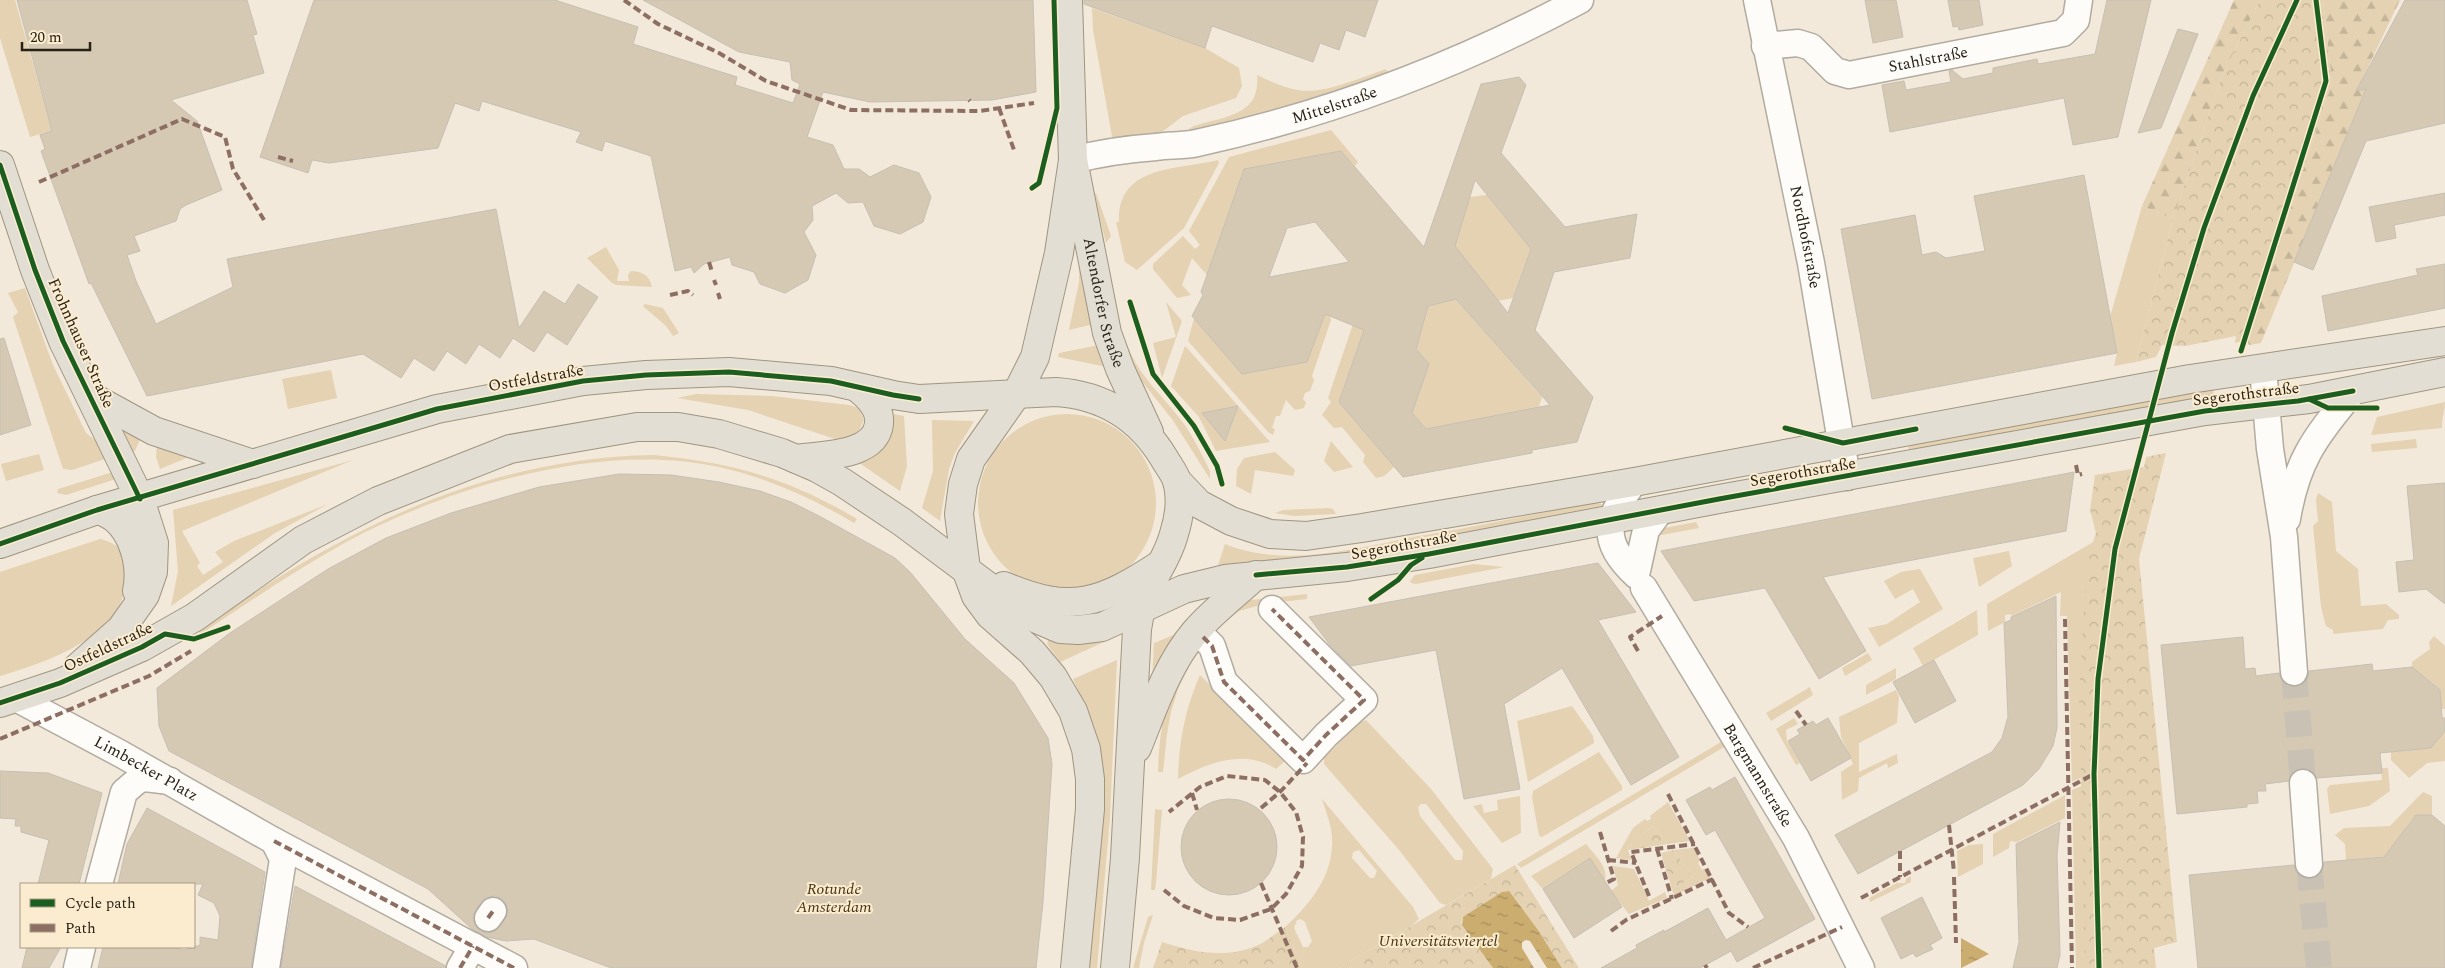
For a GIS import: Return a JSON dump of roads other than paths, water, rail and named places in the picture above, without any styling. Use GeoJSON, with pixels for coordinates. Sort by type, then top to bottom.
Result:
{"type":"FeatureCollection","features":[{"type":"Feature","properties":{"kind":"main road","name":"Altendorfer Straße"},"geometry":{"type":"LineString","coordinates":[[1068,0],[1069,92],[1073,160],[1107,333],[1120,369],[1152,440]]}},
{"type":"Feature","properties":{"kind":"main road","name":"Altendorfer Straße"},"geometry":{"type":"LineString","coordinates":[[1073,160],[1058,253],[1043,328],[1035,357],[1016,394],[976,450],[965,473],[959,514],[966,569],[971,585],[982,606],[996,622],[1032,652],[1053,677],[1073,711],[1086,749],[1090,779],[1090,809],[1076,968]]}},
{"type":"Feature","properties":{"kind":"main road","name":"Frohnhauser Straße"},"geometry":{"type":"LineString","coordinates":[[0,165],[35,270],[63,341],[140,499],[154,543],[155,555],[150,583],[132,614],[121,629],[60,683]]}},
{"type":"Feature","properties":{"kind":"main road","name":"Segerothstraße"},"geometry":{"type":"LineString","coordinates":[[1152,440],[1177,481],[1199,504],[1231,521],[1270,534],[1306,536],[1634,482],[2190,379],[2445,342]]}},
{"type":"Feature","properties":{"kind":"main road","name":"Ostfeldstraße"},"geometry":{"type":"LineString","coordinates":[[254,464],[437,409],[583,381],[646,375],[729,372],[830,381],[859,389],[919,398],[1056,392],[1090,397],[1120,411],[1136,423],[1152,440]]}},
{"type":"Feature","properties":{"kind":"main road","name":"Segerothstraße"},"geometry":{"type":"LineString","coordinates":[[966,569],[1025,614],[1060,629],[1078,630],[1102,627],[1196,585],[1256,575],[1347,567],[1429,554],[2205,411],[2266,405],[2353,391],[2445,372]]}},
{"type":"Feature","properties":{"kind":"main road"},"geometry":{"type":"LineString","coordinates":[[796,459],[859,448],[874,438],[879,425],[878,411],[868,396],[859,389]]}},
{"type":"Feature","properties":{"kind":"main road"},"geometry":{"type":"LineString","coordinates":[[90,396],[154,431],[254,464]]}},
{"type":"Feature","properties":{"kind":"main road","name":"Ostfeldstraße"},"geometry":{"type":"LineString","coordinates":[[60,683],[157,639],[195,617],[303,540],[369,505],[429,479],[510,449],[624,428],[666,426],[719,434],[796,459],[842,482],[966,569]]}},
{"type":"Feature","properties":{"kind":"main road"},"geometry":{"type":"LineString","coordinates":[[0,544],[97,510],[140,499],[254,464]]}},
{"type":"Feature","properties":{"kind":"main road"},"geometry":{"type":"LineString","coordinates":[[1115,968],[1130,766],[1134,658],[1140,610],[1169,550],[1178,518],[1177,481]]}},
{"type":"Feature","properties":{"kind":"main road"},"geometry":{"type":"LineString","coordinates":[[97,510],[116,518],[131,542],[137,559],[139,579],[132,614]]}},
{"type":"Feature","properties":{"kind":"main road"},"geometry":{"type":"LineString","coordinates":[[966,569],[1032,597],[1071,603],[1090,600],[1113,592],[1162,563]]}},
{"type":"Feature","properties":{"kind":"main road"},"geometry":{"type":"LineString","coordinates":[[1130,766],[1170,670],[1185,645],[1195,631],[1256,575]]}},
{"type":"Feature","properties":{"kind":"main road","name":"Limbecker Platz"},"geometry":{"type":"LineString","coordinates":[[8,701],[60,683]]}},
{"type":"Feature","properties":{"kind":"street","name":"Mittelstraße"},"geometry":{"type":"LineString","coordinates":[[1073,160],[1095,154],[1195,144],[1300,118],[1410,80],[1535,24],[1580,0]]}},
{"type":"Feature","properties":{"kind":"street","name":"Nordhofstraße"},"geometry":{"type":"LineString","coordinates":[[1757,0],[1765,46],[1802,216],[1848,477]]}},
{"type":"Feature","properties":{"kind":"street","name":"Stahlstraße"},"geometry":{"type":"LineString","coordinates":[[1765,46],[1798,43],[1811,47],[1835,71],[1849,75],[2063,33],[2076,20],[2079,0]]}},
{"type":"Feature","properties":{"kind":"street"},"geometry":{"type":"LineString","coordinates":[[2263,369],[2270,449],[2284,537],[2294,672]]}},
{"type":"Feature","properties":{"kind":"street"},"geometry":{"type":"LineString","coordinates":[[2284,537],[2296,478],[2304,457],[2316,437],[2353,391]]}},
{"type":"Feature","properties":{"kind":"street"},"geometry":{"type":"LineString","coordinates":[[1634,482],[1620,501],[1610,520],[1612,542],[1618,556],[1636,575],[1646,530],[1660,511]]}},
{"type":"Feature","properties":{"kind":"street","name":"Bargmannstraße"},"geometry":{"type":"LineString","coordinates":[[1644,588],[1796,838],[1861,968]]}},
{"type":"Feature","properties":{"kind":"street"},"geometry":{"type":"LineString","coordinates":[[1203,637],[1212,646],[1224,682],[1304,760],[1326,735],[1364,700],[1272,609]]}},
{"type":"Feature","properties":{"kind":"street","name":"Limbecker Platz"},"geometry":{"type":"LineString","coordinates":[[8,701],[170,781],[467,957],[514,968]]}},
{"type":"Feature","properties":{"kind":"street"},"geometry":{"type":"LineString","coordinates":[[98,883],[124,792],[138,780],[145,778],[170,781]]}},
{"type":"Feature","properties":{"kind":"street"},"geometry":{"type":"LineString","coordinates":[[2303,783],[2309,864]]}},
{"type":"Feature","properties":{"kind":"street"},"geometry":{"type":"LineString","coordinates":[[266,968],[283,859],[274,841]]}},
{"type":"Feature","properties":{"kind":"street"},"geometry":{"type":"LineString","coordinates":[[77,968],[82,948]]}},
{"type":"Feature","properties":{"kind":"water"},"geometry":{"type":"Polygon","coordinates":[[[1509,891],[1538,930],[1562,968],[1547,968],[1530,941],[1526,940],[1522,942],[1522,948],[1534,968],[1493,968],[1462,925],[1463,917],[1502,892],[1509,891]]]}},
{"type":"Feature","properties":{"kind":"water"},"geometry":{"type":"Polygon","coordinates":[[[1961,938],[1989,954],[1961,968],[1961,938]]]}},
{"type":"Feature","properties":{"kind":"tunnel"},"geometry":{"type":"LineString","coordinates":[[2294,672],[2303,783]]}},
{"type":"Feature","properties":{"kind":"tunnel"},"geometry":{"type":"LineString","coordinates":[[2309,864],[2319,968]]}},
{"type":"Feature","properties":{"kind":"park label","name":"Rotunde Amsterdam"},"geometry":{"type":"Point","coordinates":[834,898]}},
{"type":"Feature","properties":{"kind":"park label","name":"Universitätsviertel"},"geometry":{"type":"Point","coordinates":[1438,941]}}]}
